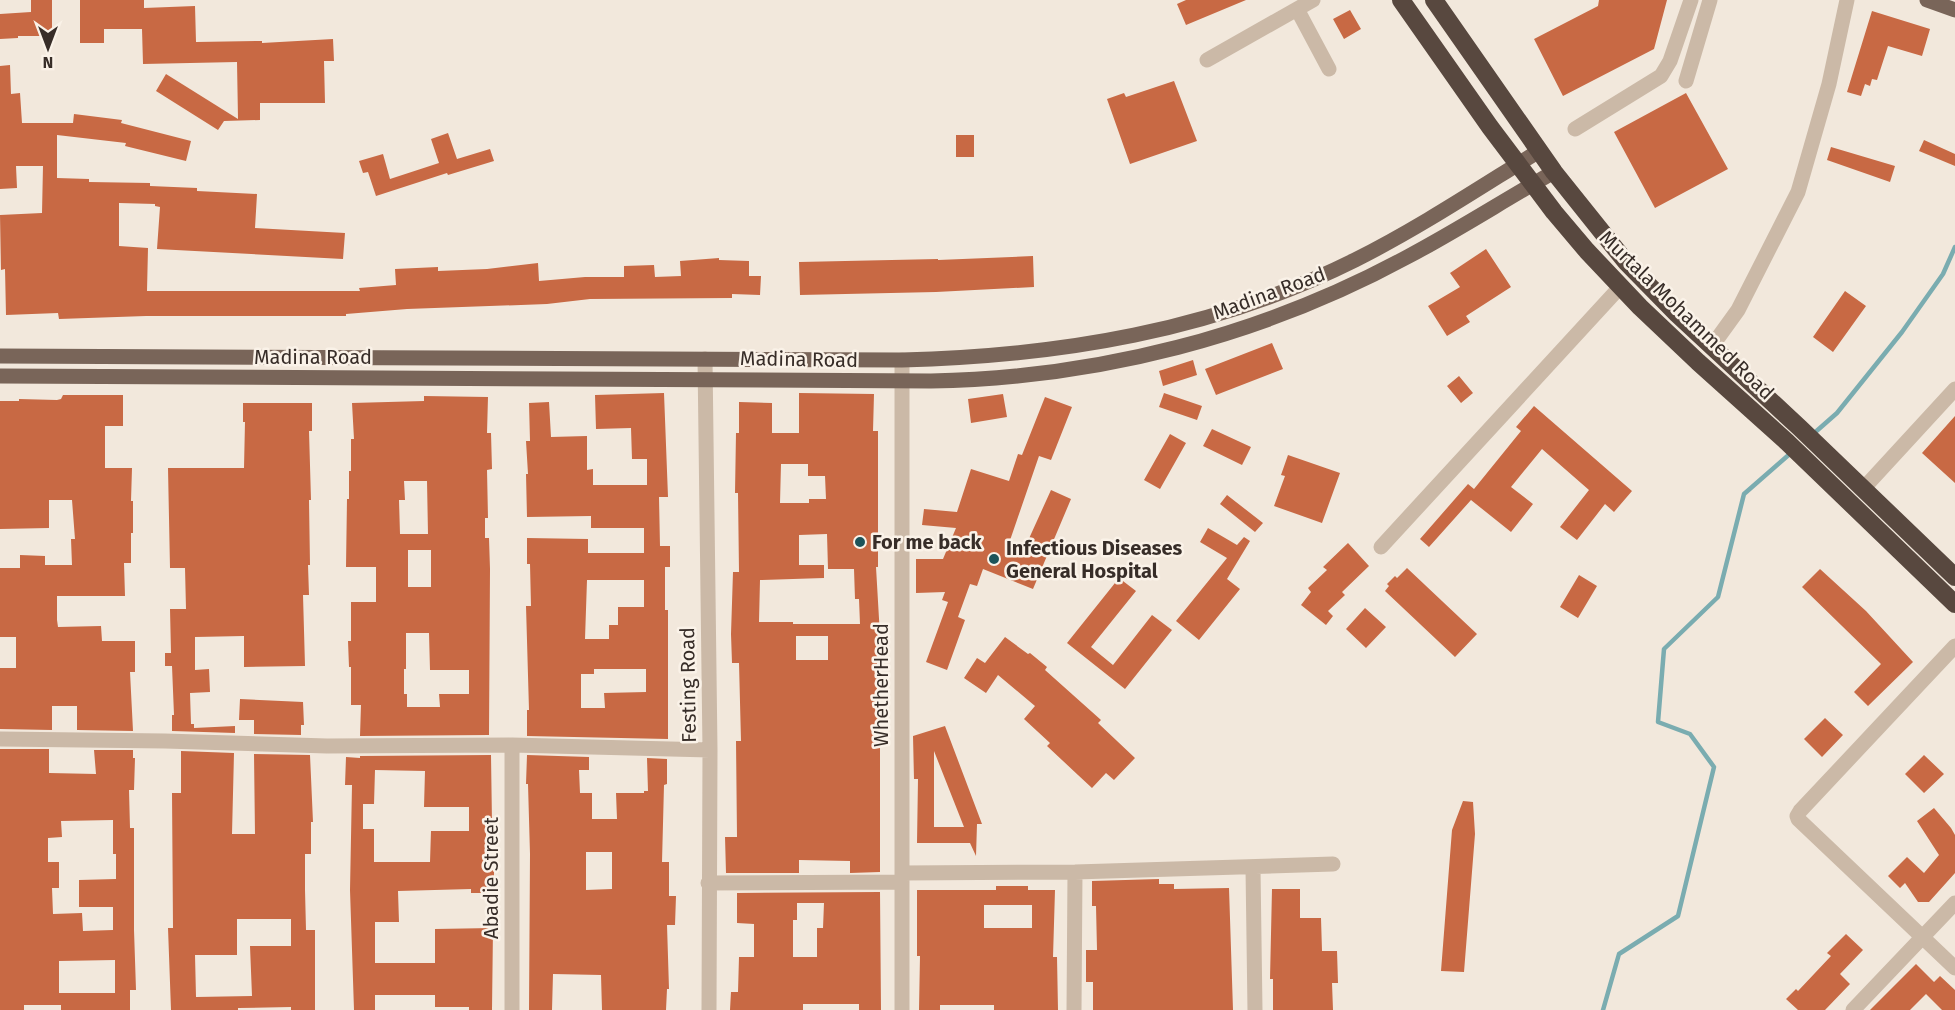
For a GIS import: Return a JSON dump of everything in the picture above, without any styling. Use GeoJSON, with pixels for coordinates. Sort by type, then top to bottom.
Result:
{"type":"FeatureCollection","features":[{"type":"Feature","properties":{"kind":"highway","name":"Murtala Mohammed Road"},"geometry":{"type":"LineString","coordinates":[[1401,0],[1518,164],[1581,243],[1698,362],[1787,442],[1955,604]]}},
{"type":"Feature","properties":{"kind":"highway","name":"Murtala Mohammed Road"},"geometry":{"type":"LineString","coordinates":[[1434,0],[1554,172],[1626,262],[1955,577]]}},
{"type":"Feature","properties":{"kind":"main road"},"geometry":{"type":"LineString","coordinates":[[1927,0],[1955,10]]}},
{"type":"Feature","properties":{"kind":"main road","name":"Madina Road"},"geometry":{"type":"LineString","coordinates":[[0,357],[902,360],[1001,356],[1057,350],[1162,330],[1281,292],[1354,260],[1399,237],[1539,151]]}},
{"type":"Feature","properties":{"kind":"main road","name":"Madina Road"},"geometry":{"type":"LineString","coordinates":[[0,376],[983,380],[1026,376],[1121,362],[1165,352],[1311,303],[1409,256],[1554,172]]}},
{"type":"Feature","properties":{"kind":"street"},"geometry":{"type":"LineString","coordinates":[[1207,60],[1313,0]]}},
{"type":"Feature","properties":{"kind":"street"},"geometry":{"type":"LineString","coordinates":[[1575,129],[1661,76],[1670,61],[1691,0]]}},
{"type":"Feature","properties":{"kind":"street"},"geometry":{"type":"LineString","coordinates":[[1686,81],[1710,0]]}},
{"type":"Feature","properties":{"kind":"street"},"geometry":{"type":"LineString","coordinates":[[1712,346],[1737,310],[1798,192],[1829,84],[1847,0]]}},
{"type":"Feature","properties":{"kind":"street"},"geometry":{"type":"LineString","coordinates":[[1297,9],[1329,69]]}},
{"type":"Feature","properties":{"kind":"street"},"geometry":{"type":"LineString","coordinates":[[1381,547],[1621,286]]}},
{"type":"Feature","properties":{"kind":"street"},"geometry":{"type":"LineString","coordinates":[[508,359],[508,379]]}},
{"type":"Feature","properties":{"kind":"street","name":"Festing Road"},"geometry":{"type":"LineString","coordinates":[[705,359],[710,750],[709,1010]]}},
{"type":"Feature","properties":{"kind":"street","name":"WhetherHead"},"geometry":{"type":"LineString","coordinates":[[902,360],[902,1010]]}},
{"type":"Feature","properties":{"kind":"street"},"geometry":{"type":"LineString","coordinates":[[1863,489],[1955,389]]}},
{"type":"Feature","properties":{"kind":"street"},"geometry":{"type":"LineString","coordinates":[[1955,645],[1797,816],[1955,968]]}},
{"type":"Feature","properties":{"kind":"street"},"geometry":{"type":"LineString","coordinates":[[0,739],[327,746],[512,745],[710,750]]}},
{"type":"Feature","properties":{"kind":"street","name":"Abadie Street"},"geometry":{"type":"LineString","coordinates":[[512,745],[512,1010]]}},
{"type":"Feature","properties":{"kind":"street"},"geometry":{"type":"LineString","coordinates":[[708,883],[1333,864]]}},
{"type":"Feature","properties":{"kind":"street"},"geometry":{"type":"LineString","coordinates":[[1253,868],[1255,1010]]}},
{"type":"Feature","properties":{"kind":"street"},"geometry":{"type":"LineString","coordinates":[[1074,1010],[1075,872]]}},
{"type":"Feature","properties":{"kind":"street"},"geometry":{"type":"LineString","coordinates":[[1853,1010],[1955,903]]}},
{"type":"Feature","properties":{"kind":"building"},"geometry":{"type":"Polygon","coordinates":[[[31,0],[52,0],[52,36],[18,36],[18,38],[0,39],[0,14],[31,12],[31,0]]]}},
{"type":"Feature","properties":{"kind":"building"},"geometry":{"type":"Polygon","coordinates":[[[80,0],[144,0],[144,8],[195,6],[196,42],[262,41],[262,43],[333,39],[334,61],[324,61],[325,103],[260,103],[260,120],[224,121],[218,130],[156,91],[166,74],[238,119],[237,62],[143,64],[142,29],[104,29],[104,43],[80,43],[80,0]]]}},
{"type":"Feature","properties":{"kind":"building"},"geometry":{"type":"Polygon","coordinates":[[[1186,0],[1246,0],[1186,25],[1177,4],[1186,0]]]}},
{"type":"Feature","properties":{"kind":"building"},"geometry":{"type":"Polygon","coordinates":[[[1599,0],[1667,0],[1654,49],[1563,96],[1534,39],[1598,6],[1599,0]]]}},
{"type":"Feature","properties":{"kind":"building"},"geometry":{"type":"Polygon","coordinates":[[[1350,10],[1361,29],[1344,39],[1333,19],[1350,10]]]}},
{"type":"Feature","properties":{"kind":"building"},"geometry":{"type":"Polygon","coordinates":[[[1872,11],[1930,29],[1922,56],[1888,46],[1877,80],[1872,79],[1870,86],[1865,84],[1861,96],[1847,92],[1872,11]]]}},
{"type":"Feature","properties":{"kind":"building"},"geometry":{"type":"Polygon","coordinates":[[[10,65],[11,94],[20,93],[22,123],[73,123],[74,114],[122,120],[121,123],[191,141],[186,161],[125,146],[126,143],[57,135],[57,178],[89,179],[89,182],[150,183],[150,186],[197,188],[197,191],[257,194],[255,228],[345,233],[343,259],[157,249],[160,207],[155,204],[119,203],[119,246],[148,248],[147,291],[360,291],[359,288],[396,285],[395,269],[438,267],[438,271],[487,269],[538,263],[539,281],[585,277],[624,277],[624,266],[654,265],[655,277],[681,276],[680,261],[719,258],[719,260],[749,261],[749,276],[761,276],[760,295],[732,294],[732,298],[590,299],[547,304],[407,309],[346,314],[346,316],[146,316],[59,319],[58,313],[6,315],[5,269],[1,270],[0,215],[42,213],[43,166],[16,166],[17,188],[0,189],[0,66],[10,65]]]}},
{"type":"Feature","properties":{"kind":"building"},"geometry":{"type":"Polygon","coordinates":[[[1174,81],[1197,141],[1130,164],[1107,99],[1124,93],[1126,97],[1174,81]]]}},
{"type":"Feature","properties":{"kind":"building"},"geometry":{"type":"Polygon","coordinates":[[[1686,93],[1728,169],[1655,208],[1614,132],[1686,93]]]}},
{"type":"Feature","properties":{"kind":"building"},"geometry":{"type":"Polygon","coordinates":[[[448,133],[457,159],[490,149],[494,161],[448,175],[447,173],[376,196],[368,172],[363,173],[359,161],[383,154],[390,179],[439,163],[431,139],[448,133]]]}},
{"type":"Feature","properties":{"kind":"building"},"geometry":{"type":"Polygon","coordinates":[[[956,135],[974,135],[974,157],[956,157],[956,135]]]}},
{"type":"Feature","properties":{"kind":"building"},"geometry":{"type":"Polygon","coordinates":[[[1924,140],[1955,154],[1955,166],[1919,151],[1924,140]]]}},
{"type":"Feature","properties":{"kind":"building"},"geometry":{"type":"Polygon","coordinates":[[[1831,147],[1895,166],[1890,182],[1827,160],[1831,147]]]}},
{"type":"Feature","properties":{"kind":"building"},"geometry":{"type":"Polygon","coordinates":[[[1486,249],[1511,287],[1466,316],[1470,322],[1447,336],[1428,306],[1460,287],[1450,273],[1486,249]]]}},
{"type":"Feature","properties":{"kind":"building"},"geometry":{"type":"Polygon","coordinates":[[[1033,256],[1034,287],[800,295],[799,262],[1033,256]]]}},
{"type":"Feature","properties":{"kind":"building"},"geometry":{"type":"Polygon","coordinates":[[[1845,291],[1866,306],[1833,352],[1813,337],[1845,291]]]}},
{"type":"Feature","properties":{"kind":"building"},"geometry":{"type":"Polygon","coordinates":[[[1272,343],[1283,369],[1216,395],[1205,369],[1272,343]]]}},
{"type":"Feature","properties":{"kind":"building"},"geometry":{"type":"Polygon","coordinates":[[[1193,360],[1197,375],[1163,386],[1159,371],[1193,360]]]}},
{"type":"Feature","properties":{"kind":"building"},"geometry":{"type":"Polygon","coordinates":[[[1459,376],[1473,393],[1461,403],[1447,386],[1459,376]]]}},
{"type":"Feature","properties":{"kind":"building"},"geometry":{"type":"Polygon","coordinates":[[[664,393],[668,497],[659,497],[660,546],[670,546],[670,567],[665,567],[665,610],[668,610],[668,739],[527,736],[527,710],[529,710],[526,606],[531,606],[527,538],[588,539],[588,553],[644,553],[644,528],[591,528],[591,516],[527,517],[526,441],[530,441],[529,403],[549,402],[551,437],[587,436],[587,470],[593,469],[593,485],[647,485],[647,459],[632,459],[631,428],[596,429],[595,395],[664,393]],[[587,580],[585,639],[609,639],[609,625],[618,625],[618,607],[644,607],[644,580],[587,580]],[[594,669],[594,674],[581,674],[581,708],[605,708],[604,693],[646,692],[646,669],[594,669]]]}},
{"type":"Feature","properties":{"kind":"building"},"geometry":{"type":"Polygon","coordinates":[[[799,393],[874,394],[873,431],[878,431],[878,567],[876,567],[880,636],[877,636],[877,711],[880,711],[880,872],[850,873],[850,861],[799,860],[799,873],[726,873],[725,837],[737,837],[736,741],[741,741],[739,663],[732,663],[731,634],[733,572],[739,572],[738,493],[735,493],[739,402],[772,403],[772,433],[799,433],[799,393]],[[781,464],[780,503],[809,503],[809,499],[826,499],[825,476],[808,476],[808,464],[781,464]],[[827,534],[799,535],[799,565],[824,565],[824,578],[760,580],[759,622],[860,624],[859,599],[855,599],[854,569],[828,569],[827,534]],[[796,636],[796,660],[828,660],[828,636],[796,636]]]}},
{"type":"Feature","properties":{"kind":"building"},"geometry":{"type":"Polygon","coordinates":[[[1164,393],[1202,406],[1197,420],[1159,407],[1164,393]]]}},
{"type":"Feature","properties":{"kind":"building"},"geometry":{"type":"Polygon","coordinates":[[[1003,394],[1007,417],[971,423],[968,399],[1003,394]]]}},
{"type":"Feature","properties":{"kind":"building"},"geometry":{"type":"Polygon","coordinates":[[[63,395],[123,395],[123,426],[105,426],[105,468],[132,468],[133,533],[131,533],[131,563],[124,563],[125,596],[57,596],[57,620],[58,627],[101,626],[102,641],[135,641],[135,672],[130,672],[133,731],[77,730],[77,706],[52,706],[52,730],[0,729],[0,668],[16,668],[16,637],[0,637],[0,568],[20,568],[20,555],[45,556],[45,565],[72,565],[71,539],[75,539],[72,500],[49,500],[49,528],[0,529],[0,401],[57,400],[63,395]]]}},
{"type":"Feature","properties":{"kind":"building"},"geometry":{"type":"Polygon","coordinates":[[[424,396],[488,397],[487,433],[491,433],[492,469],[487,470],[488,518],[485,518],[485,538],[489,538],[490,569],[489,735],[360,736],[361,705],[351,705],[348,641],[351,641],[351,602],[376,602],[376,567],[346,567],[347,499],[349,499],[349,471],[351,471],[351,439],[354,439],[352,403],[424,401],[424,396]],[[404,481],[405,500],[399,500],[400,534],[428,534],[427,481],[404,481]],[[408,550],[408,587],[431,587],[431,550],[408,550]],[[406,633],[406,669],[404,669],[404,694],[407,694],[407,707],[440,707],[439,694],[469,694],[469,670],[430,670],[429,633],[406,633]]]}},
{"type":"Feature","properties":{"kind":"building"},"geometry":{"type":"Polygon","coordinates":[[[1045,397],[1072,407],[1051,460],[1039,456],[1007,549],[1022,554],[1051,490],[1071,499],[1033,589],[983,569],[977,586],[970,584],[958,617],[965,620],[947,670],[926,662],[948,602],[942,600],[945,592],[916,593],[916,559],[943,559],[956,528],[922,525],[924,509],[957,512],[971,469],[1009,481],[1018,454],[1022,455],[1045,397]]]}},
{"type":"Feature","properties":{"kind":"building"},"geometry":{"type":"Polygon","coordinates":[[[243,403],[312,403],[312,431],[309,431],[311,500],[309,500],[309,595],[303,595],[305,666],[244,667],[244,636],[195,637],[195,670],[209,669],[210,692],[190,693],[191,724],[194,724],[194,728],[235,726],[235,733],[172,731],[172,715],[174,715],[172,666],[165,666],[165,653],[171,653],[170,609],[186,609],[185,568],[170,568],[168,468],[244,468],[243,403]]]}},
{"type":"Feature","properties":{"kind":"building"},"geometry":{"type":"Polygon","coordinates":[[[1534,406],[1632,491],[1614,512],[1605,504],[1577,540],[1560,527],[1589,490],[1542,449],[1511,487],[1533,504],[1511,532],[1471,500],[1429,547],[1420,539],[1468,484],[1474,489],[1521,431],[1516,427],[1534,406]]]}},
{"type":"Feature","properties":{"kind":"building"},"geometry":{"type":"Polygon","coordinates":[[[1955,416],[1955,483],[1922,453],[1955,416]]]}},
{"type":"Feature","properties":{"kind":"building"},"geometry":{"type":"Polygon","coordinates":[[[1212,429],[1251,447],[1242,465],[1203,446],[1212,429]]]}},
{"type":"Feature","properties":{"kind":"building"},"geometry":{"type":"Polygon","coordinates":[[[1170,434],[1186,443],[1160,489],[1144,480],[1170,434]]]}},
{"type":"Feature","properties":{"kind":"building"},"geometry":{"type":"Polygon","coordinates":[[[1288,455],[1340,473],[1322,523],[1274,506],[1285,476],[1281,475],[1288,455]]]}},
{"type":"Feature","properties":{"kind":"building"},"geometry":{"type":"Polygon","coordinates":[[[1227,495],[1263,523],[1255,532],[1220,504],[1227,495]]]}},
{"type":"Feature","properties":{"kind":"building"},"geometry":{"type":"Polygon","coordinates":[[[1208,528],[1237,545],[1244,537],[1250,541],[1227,579],[1240,589],[1199,640],[1176,621],[1227,558],[1200,542],[1208,528]]]}},
{"type":"Feature","properties":{"kind":"building"},"geometry":{"type":"Polygon","coordinates":[[[1348,543],[1369,566],[1342,592],[1345,595],[1328,611],[1333,616],[1326,625],[1301,605],[1311,592],[1308,588],[1327,570],[1323,567],[1348,543]]]}},
{"type":"Feature","properties":{"kind":"building"},"geometry":{"type":"Polygon","coordinates":[[[1407,568],[1477,634],[1455,657],[1385,591],[1389,586],[1387,584],[1407,568]]]}},
{"type":"Feature","properties":{"kind":"building"},"geometry":{"type":"Polygon","coordinates":[[[1820,569],[1866,611],[1913,662],[1868,706],[1854,692],[1881,664],[1802,587],[1820,569]]]}},
{"type":"Feature","properties":{"kind":"building"},"geometry":{"type":"Polygon","coordinates":[[[1579,575],[1597,586],[1578,618],[1560,607],[1579,575]]]}},
{"type":"Feature","properties":{"kind":"building"},"geometry":{"type":"Polygon","coordinates":[[[1119,578],[1136,591],[1091,647],[1113,665],[1152,615],[1172,630],[1125,689],[1067,643],[1119,578]]]}},
{"type":"Feature","properties":{"kind":"building"},"geometry":{"type":"Polygon","coordinates":[[[1365,608],[1386,627],[1366,648],[1346,629],[1365,608]]]}},
{"type":"Feature","properties":{"kind":"building"},"geometry":{"type":"Polygon","coordinates":[[[1005,637],[1047,667],[1045,670],[1101,720],[1098,723],[1135,758],[1114,780],[1106,773],[1092,788],[1047,746],[1050,743],[1024,719],[1035,706],[998,675],[986,693],[964,678],[977,658],[985,663],[1005,637]]]}},
{"type":"Feature","properties":{"kind":"building"},"geometry":{"type":"Polygon","coordinates":[[[240,699],[303,702],[304,725],[301,725],[301,735],[254,734],[254,720],[239,720],[240,699]]]}},
{"type":"Feature","properties":{"kind":"building"},"geometry":{"type":"Polygon","coordinates":[[[1825,718],[1843,735],[1822,757],[1804,739],[1825,718]]]}},
{"type":"Feature","properties":{"kind":"building"},"geometry":{"type":"Polygon","coordinates":[[[945,726],[982,824],[977,824],[976,856],[970,843],[917,843],[918,779],[914,779],[913,736],[945,726]],[[934,751],[934,827],[964,827],[934,751]]]}},
{"type":"Feature","properties":{"kind":"building"},"geometry":{"type":"Polygon","coordinates":[[[0,749],[49,749],[49,773],[96,774],[94,750],[133,750],[134,790],[129,790],[130,828],[134,828],[136,990],[130,990],[130,1010],[61,1010],[61,1005],[24,1005],[24,1010],[0,1010],[0,749]],[[113,820],[61,821],[62,837],[48,838],[48,862],[59,862],[59,888],[52,888],[53,914],[82,913],[83,931],[113,930],[113,907],[79,907],[79,880],[116,879],[113,820]],[[115,960],[59,961],[59,993],[115,993],[115,960]]]}},
{"type":"Feature","properties":{"kind":"building"},"geometry":{"type":"Polygon","coordinates":[[[181,751],[234,753],[232,834],[255,834],[254,754],[310,755],[313,822],[311,822],[311,854],[305,854],[305,890],[306,930],[315,930],[315,1010],[291,1010],[291,1007],[171,1010],[168,928],[173,928],[172,793],[181,793],[181,751]],[[237,919],[237,955],[195,955],[196,997],[252,996],[250,946],[291,946],[291,919],[237,919]]]}},
{"type":"Feature","properties":{"kind":"building"},"geometry":{"type":"Polygon","coordinates":[[[491,755],[492,823],[486,823],[486,866],[494,866],[494,893],[471,893],[471,889],[398,891],[399,922],[375,922],[375,963],[435,963],[435,929],[493,928],[492,1010],[435,1007],[435,995],[375,995],[375,1010],[354,1010],[350,890],[352,785],[345,785],[346,757],[360,758],[360,756],[491,755]],[[375,770],[374,804],[363,804],[363,829],[374,829],[374,862],[430,862],[431,831],[469,831],[469,807],[424,807],[425,771],[375,770]]]}},
{"type":"Feature","properties":{"kind":"building"},"geometry":{"type":"Polygon","coordinates":[[[527,755],[589,757],[589,770],[579,770],[580,793],[592,793],[592,819],[617,819],[616,793],[648,791],[647,758],[667,759],[662,862],[669,862],[669,896],[676,896],[675,925],[667,925],[669,989],[667,989],[666,1010],[602,1010],[601,975],[553,974],[552,1010],[529,1010],[530,854],[528,784],[526,784],[527,755]],[[586,852],[586,890],[612,889],[612,852],[586,852]]]}},
{"type":"Feature","properties":{"kind":"building"},"geometry":{"type":"Polygon","coordinates":[[[1924,755],[1944,774],[1924,793],[1905,774],[1924,755]]]}},
{"type":"Feature","properties":{"kind":"building"},"geometry":{"type":"Polygon","coordinates":[[[1463,801],[1473,802],[1475,834],[1464,972],[1441,971],[1452,830],[1463,801]]]}},
{"type":"Feature","properties":{"kind":"building"},"geometry":{"type":"Polygon","coordinates":[[[1934,808],[1955,835],[1955,873],[1929,902],[1918,902],[1905,883],[1900,888],[1888,876],[1907,857],[1924,873],[1939,855],[1917,821],[1934,808]]]}},
{"type":"Feature","properties":{"kind":"building"},"geometry":{"type":"Polygon","coordinates":[[[1159,879],[1159,884],[1174,884],[1174,889],[1229,888],[1233,1010],[1093,1010],[1093,982],[1086,982],[1086,950],[1097,950],[1096,906],[1092,906],[1092,881],[1159,879]]]}},
{"type":"Feature","properties":{"kind":"building"},"geometry":{"type":"Polygon","coordinates":[[[996,886],[1028,886],[1028,890],[1055,890],[1053,957],[1057,957],[1058,1010],[994,1010],[994,1005],[940,1005],[940,1010],[919,1010],[920,956],[917,956],[917,890],[996,890],[996,886]],[[984,905],[984,928],[1032,928],[1032,905],[984,905]]]}},
{"type":"Feature","properties":{"kind":"building"},"geometry":{"type":"Polygon","coordinates":[[[1272,889],[1300,889],[1300,918],[1321,918],[1322,951],[1337,951],[1338,983],[1332,983],[1333,1010],[1273,1010],[1273,979],[1270,979],[1272,889]]]}},
{"type":"Feature","properties":{"kind":"building"},"geometry":{"type":"Polygon","coordinates":[[[880,892],[881,1010],[859,1010],[859,1004],[803,1004],[803,1010],[730,1010],[731,992],[738,992],[739,957],[754,957],[754,924],[737,923],[737,893],[880,892]],[[797,903],[797,920],[793,920],[793,957],[817,957],[817,928],[823,928],[824,903],[797,903]]]}},
{"type":"Feature","properties":{"kind":"building"},"geometry":{"type":"Polygon","coordinates":[[[1846,934],[1863,950],[1840,974],[1850,984],[1825,1010],[1798,1010],[1786,999],[1796,989],[1798,991],[1831,956],[1827,953],[1846,934]]]}},
{"type":"Feature","properties":{"kind":"building"},"geometry":{"type":"Polygon","coordinates":[[[1916,964],[1934,982],[1940,976],[1955,990],[1955,1010],[1942,1010],[1926,994],[1910,1010],[1870,1010],[1916,964]]]}},
{"type":"Feature","properties":{"kind":"waterway"},"geometry":{"type":"LineString","coordinates":[[1812,435],[1837,413],[1902,332],[1943,274],[1955,247]]}},
{"type":"Feature","properties":{"kind":"waterway"},"geometry":{"type":"LineString","coordinates":[[1603,1010],[1619,954],[1678,916],[1714,767],[1690,734],[1658,722],[1664,649],[1718,597],[1744,494],[1792,452]]}},
{"type":"Feature","properties":{"kind":"place","name":"For me back"},"geometry":{"type":"Point","coordinates":[860,542]}},
{"type":"Feature","properties":{"kind":"place","name":"Infectious Diseases General Hospital"},"geometry":{"type":"Point","coordinates":[994,559]}}]}
